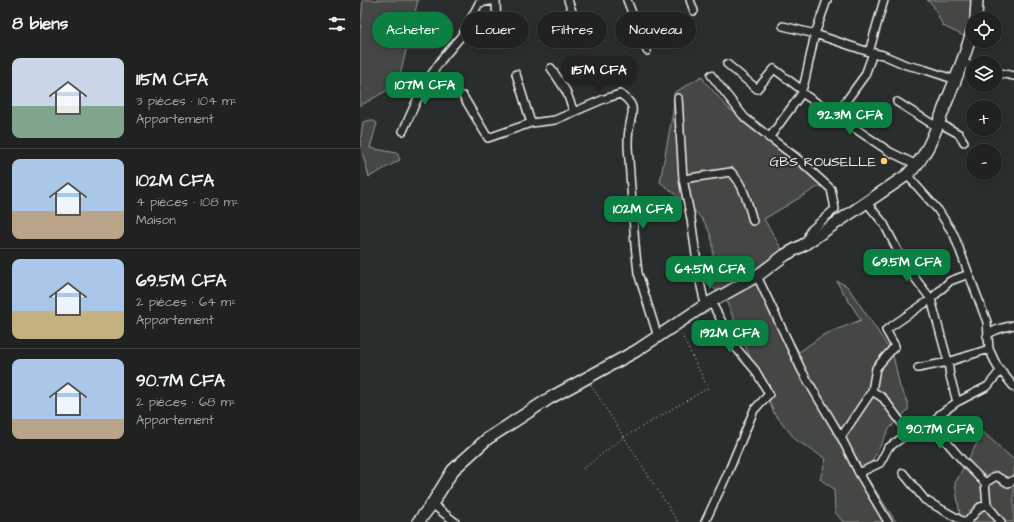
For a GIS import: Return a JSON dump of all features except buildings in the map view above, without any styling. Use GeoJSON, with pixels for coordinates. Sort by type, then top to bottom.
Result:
{"type":"FeatureCollection","features":[{"type":"Feature","properties":{"kind":"street"},"geometry":{"type":"LineString","coordinates":[[403,131],[417,100],[431,75],[463,34],[477,2],[496,0],[496,12]]}},
{"type":"Feature","properties":{"kind":"street"},"geometry":{"type":"LineString","coordinates":[[568,0],[572,12]]}},
{"type":"Feature","properties":{"kind":"street"},"geometry":{"type":"LineString","coordinates":[[627,0],[647,51]]}},
{"type":"Feature","properties":{"kind":"street"},"geometry":{"type":"LineString","coordinates":[[690,0],[694,11]]}},
{"type":"Feature","properties":{"kind":"street"},"geometry":{"type":"LineString","coordinates":[[769,138],[802,91],[815,34],[827,0]]}},
{"type":"Feature","properties":{"kind":"street"},"geometry":{"type":"LineString","coordinates":[[836,115],[865,75],[884,0]]}},
{"type":"Feature","properties":{"kind":"street"},"geometry":{"type":"LineString","coordinates":[[977,0],[977,12]]}},
{"type":"Feature","properties":{"kind":"street"},"geometry":{"type":"LineString","coordinates":[[783,26],[815,34],[871,53],[883,55],[906,65],[924,69],[956,80]]}},
{"type":"Feature","properties":{"kind":"street"},"geometry":{"type":"LineString","coordinates":[[727,64],[757,89],[774,69],[802,91],[890,152],[917,165]]}},
{"type":"Feature","properties":{"kind":"street"},"geometry":{"type":"LineString","coordinates":[[551,68],[566,91],[574,112]]}},
{"type":"Feature","properties":{"kind":"street"},"geometry":{"type":"LineString","coordinates":[[418,522],[432,504],[453,470],[487,439],[550,398],[636,351],[708,304],[757,276],[785,255],[867,203],[907,175],[917,165],[927,151],[956,80],[966,68]]}},
{"type":"Feature","properties":{"kind":"street"},"geometry":{"type":"LineString","coordinates":[[1002,73],[1014,76]]}},
{"type":"Feature","properties":{"kind":"street"},"geometry":{"type":"LineString","coordinates":[[516,74],[531,123]]}},
{"type":"Feature","properties":{"kind":"street"},"geometry":{"type":"LineString","coordinates":[[711,75],[745,118],[799,160],[831,189],[835,209],[810,231],[804,244]]}},
{"type":"Feature","properties":{"kind":"street"},"geometry":{"type":"LineString","coordinates":[[463,96],[488,138],[531,123],[555,120],[604,99],[620,94],[629,100],[633,112],[628,130],[628,146],[636,259],[641,285],[658,336]]}},
{"type":"Feature","properties":{"kind":"street"},"geometry":{"type":"LineString","coordinates":[[678,98],[683,179],[691,219],[698,276],[708,304],[737,349],[755,370],[769,394],[754,410],[727,476],[705,522]]}},
{"type":"Feature","properties":{"kind":"street"},"geometry":{"type":"LineString","coordinates":[[897,102],[938,125],[959,134],[964,142]]}},
{"type":"Feature","properties":{"kind":"street"},"geometry":{"type":"LineString","coordinates":[[683,179],[731,172],[738,179],[743,189],[753,221]]}},
{"type":"Feature","properties":{"kind":"street"},"geometry":{"type":"LineString","coordinates":[[907,175],[938,210],[954,235],[986,322],[989,349],[996,366],[1014,387]]}},
{"type":"Feature","properties":{"kind":"street"},"geometry":{"type":"LineString","coordinates":[[867,203],[884,224],[902,259],[931,299],[957,402]]}},
{"type":"Feature","properties":{"kind":"street"},"geometry":{"type":"LineString","coordinates":[[841,438],[872,390],[876,368],[896,346],[886,330],[931,299],[950,281],[969,274]]}},
{"type":"Feature","properties":{"kind":"street"},"geometry":{"type":"LineString","coordinates":[[757,276],[802,371],[888,522]]}},
{"type":"Feature","properties":{"kind":"street"},"geometry":{"type":"LineString","coordinates":[[986,322],[998,329]]}},
{"type":"Feature","properties":{"kind":"street"},"geometry":{"type":"LineString","coordinates":[[987,336],[989,333],[998,329],[1014,325]]}},
{"type":"Feature","properties":{"kind":"street"},"geometry":{"type":"LineString","coordinates":[[918,368],[948,362],[989,349]]}},
{"type":"Feature","properties":{"kind":"street"},"geometry":{"type":"LineString","coordinates":[[859,473],[880,463],[888,448],[909,433],[932,424],[940,414],[957,402],[988,386],[1000,371]]}},
{"type":"Feature","properties":{"kind":"street"},"geometry":{"type":"LineString","coordinates":[[872,390],[883,398],[909,433]]}},
{"type":"Feature","properties":{"kind":"street"},"geometry":{"type":"LineString","coordinates":[[932,424],[968,466],[985,483],[987,505],[1001,522]]}},
{"type":"Feature","properties":{"kind":"street"},"geometry":{"type":"LineString","coordinates":[[903,473],[925,500],[964,522]]}},
{"type":"Feature","properties":{"kind":"street"},"geometry":{"type":"LineString","coordinates":[[985,483],[996,476],[1008,483],[1014,480]]}},
{"type":"Feature","properties":{"kind":"street"},"geometry":{"type":"LineString","coordinates":[[432,504],[455,522]]}},
{"type":"Feature","properties":{"kind":"street"},"geometry":{"type":"LineString","coordinates":[[967,522],[980,508],[987,505]]}},
{"type":"Feature","properties":{"kind":"path"},"geometry":{"type":"LineString","coordinates":[[583,469],[624,437],[708,388],[676,324]]}},
{"type":"Feature","properties":{"kind":"path"},"geometry":{"type":"LineString","coordinates":[[586,378],[678,522]]}},
{"type":"Feature","properties":{"kind":"shaded area"},"geometry":{"type":"Polygon","coordinates":[[[363,0],[418,0],[415,12],[372,12],[372,48],[407,48],[398,84],[360,106],[360,30],[363,0]]]}},
{"type":"Feature","properties":{"kind":"shaded area"},"geometry":{"type":"Polygon","coordinates":[[[927,0],[977,0],[975,12],[966,12],[966,37],[943,26],[933,5],[927,0]]]}},
{"type":"Feature","properties":{"kind":"shaded area"},"geometry":{"type":"Polygon","coordinates":[[[702,76],[705,82],[729,109],[801,154],[818,171],[821,185],[764,219],[785,255],[757,276],[765,294],[799,352],[823,335],[861,320],[837,281],[847,286],[893,355],[900,387],[908,403],[908,410],[889,429],[865,474],[896,522],[843,522],[835,512],[834,489],[820,479],[826,459],[796,440],[774,413],[724,296],[708,284],[712,266],[713,247],[711,236],[707,227],[694,210],[660,182],[673,112],[674,93],[702,76]]]}},
{"type":"Feature","properties":{"kind":"shaded area"},"geometry":{"type":"Polygon","coordinates":[[[371,120],[377,123],[370,148],[397,153],[400,160],[369,177],[360,144],[363,122],[371,120]]]}},
{"type":"Feature","properties":{"kind":"shaded area"},"geometry":{"type":"Polygon","coordinates":[[[983,432],[1014,460],[1014,522],[961,522],[955,483],[983,432]]]}},
{"type":"Feature","properties":{"kind":"place","name":"GBS ROUSELLE"},"geometry":{"type":"Point","coordinates":[884,161]}}]}
